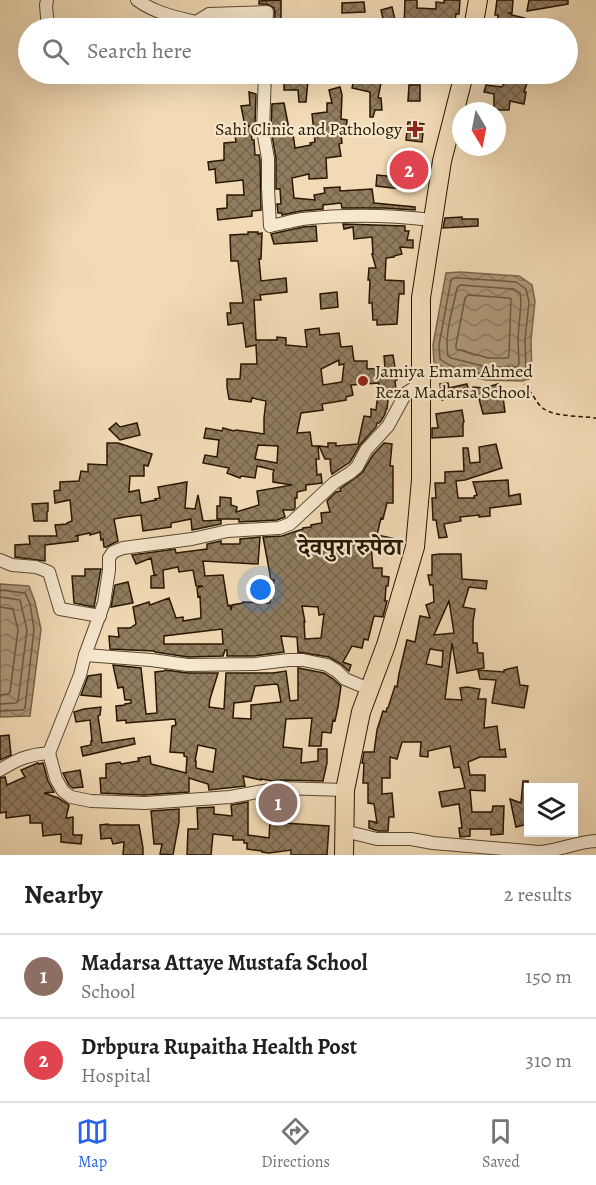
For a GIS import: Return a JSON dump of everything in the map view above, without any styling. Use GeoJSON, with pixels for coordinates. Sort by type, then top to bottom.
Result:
{"type":"FeatureCollection","features":[{"type":"Feature","properties":{"kind":"main road"},"geometry":{"type":"LineString","coordinates":[[475,18],[478,0]]}},
{"type":"Feature","properties":{"kind":"main road"},"geometry":{"type":"LineString","coordinates":[[344,855],[345,790],[361,712],[386,645],[415,548],[421,480],[421,298],[442,160],[461,84]]}},
{"type":"Feature","properties":{"kind":"street"},"geometry":{"type":"LineString","coordinates":[[47,0],[47,18]]}},
{"type":"Feature","properties":{"kind":"street"},"geometry":{"type":"LineString","coordinates":[[137,0],[147,8],[179,18]]}},
{"type":"Feature","properties":{"kind":"street"},"geometry":{"type":"LineString","coordinates":[[202,18],[209,14],[257,6],[267,12],[267,18]]}},
{"type":"Feature","properties":{"kind":"street"},"geometry":{"type":"LineString","coordinates":[[265,84],[263,130],[268,159],[270,226],[300,219],[333,217],[384,216],[433,220]]}},
{"type":"Feature","properties":{"kind":"street"},"geometry":{"type":"LineString","coordinates":[[345,790],[280,788],[230,797],[145,803],[91,801],[71,797],[63,791],[56,779],[49,753],[105,603],[109,558],[113,552],[123,548],[192,539],[228,531],[279,528],[290,524],[334,483],[357,466],[366,450],[388,426],[406,393],[421,386]]}},
{"type":"Feature","properties":{"kind":"street"},"geometry":{"type":"LineString","coordinates":[[0,560],[12,565],[36,567],[49,572],[60,609],[100,616]]}},
{"type":"Feature","properties":{"kind":"street"},"geometry":{"type":"LineString","coordinates":[[85,655],[188,665],[255,664],[303,660],[327,665],[338,671],[345,679],[369,689]]}},
{"type":"Feature","properties":{"kind":"street"},"geometry":{"type":"LineString","coordinates":[[0,770],[18,759],[49,753]]}},
{"type":"Feature","properties":{"kind":"street"},"geometry":{"type":"LineString","coordinates":[[344,831],[377,839],[411,839],[539,852],[549,852],[576,843],[596,841]]}},
{"type":"Feature","properties":{"kind":"path"},"geometry":{"type":"LineString","coordinates":[[524,384],[543,409],[555,413],[596,417]]}},
{"type":"Feature","properties":{"kind":"water"},"geometry":{"type":"Polygon","coordinates":[[[446,273],[519,276],[532,285],[535,301],[531,340],[532,378],[522,381],[486,380],[444,371],[434,362],[433,345],[446,273]]]}},
{"type":"Feature","properties":{"kind":"water"},"geometry":{"type":"Polygon","coordinates":[[[0,584],[29,586],[35,602],[41,629],[30,716],[0,717],[0,584]]]}},
{"type":"Feature","properties":{"kind":"building"},"geometry":{"type":"Polygon","coordinates":[[[281,0],[281,18],[275,18],[274,8],[267,4],[259,4],[259,1],[281,0]]]}},
{"type":"Feature","properties":{"kind":"building"},"geometry":{"type":"Polygon","coordinates":[[[405,0],[417,0],[417,8],[436,9],[436,2],[460,0],[459,14],[456,14],[455,18],[404,18],[405,0]]]}},
{"type":"Feature","properties":{"kind":"building"},"geometry":{"type":"Polygon","coordinates":[[[497,0],[513,0],[512,13],[509,13],[524,18],[498,18],[498,15],[495,15],[497,0]]]}},
{"type":"Feature","properties":{"kind":"building"},"geometry":{"type":"Polygon","coordinates":[[[529,0],[568,0],[568,4],[527,11],[529,0]]]}},
{"type":"Feature","properties":{"kind":"building"},"geometry":{"type":"Polygon","coordinates":[[[364,2],[365,12],[342,13],[342,3],[364,2]]]}},
{"type":"Feature","properties":{"kind":"building"},"geometry":{"type":"Polygon","coordinates":[[[392,7],[395,18],[383,18],[381,10],[392,7]]]}},
{"type":"Feature","properties":{"kind":"building"},"geometry":{"type":"Polygon","coordinates":[[[284,84],[308,84],[306,102],[299,102],[298,90],[284,90],[284,84]]]}},
{"type":"Feature","properties":{"kind":"building"},"geometry":{"type":"Polygon","coordinates":[[[353,84],[381,84],[378,98],[381,98],[382,110],[375,110],[373,117],[370,117],[370,92],[352,88],[353,84]]]}},
{"type":"Feature","properties":{"kind":"building"},"geometry":{"type":"Polygon","coordinates":[[[504,84],[527,84],[524,104],[510,101],[509,110],[506,110],[506,102],[494,102],[494,94],[484,92],[486,85],[502,87],[504,84]]]}},
{"type":"Feature","properties":{"kind":"building"},"geometry":{"type":"Polygon","coordinates":[[[409,85],[420,85],[420,101],[408,101],[409,85]]]}},
{"type":"Feature","properties":{"kind":"building"},"geometry":{"type":"Polygon","coordinates":[[[340,87],[341,119],[347,120],[346,134],[341,134],[342,143],[339,144],[341,156],[326,158],[327,178],[309,179],[309,174],[292,178],[294,198],[315,200],[314,195],[325,193],[324,188],[340,187],[340,191],[372,189],[374,203],[415,207],[415,210],[342,208],[341,203],[323,205],[323,209],[282,215],[278,213],[277,204],[281,204],[280,189],[276,189],[276,159],[271,129],[272,104],[284,103],[295,148],[311,145],[310,143],[315,142],[312,114],[327,112],[327,103],[332,103],[329,90],[340,87]]]}},
{"type":"Feature","properties":{"kind":"building"},"geometry":{"type":"Polygon","coordinates":[[[249,92],[256,94],[255,125],[245,126],[241,106],[250,105],[249,92]]]}},
{"type":"Feature","properties":{"kind":"building"},"geometry":{"type":"Polygon","coordinates":[[[408,122],[424,124],[422,142],[406,140],[408,122]]]}},
{"type":"Feature","properties":{"kind":"building"},"geometry":{"type":"Polygon","coordinates":[[[250,126],[255,155],[259,155],[260,160],[261,210],[252,211],[252,216],[218,220],[217,209],[227,208],[227,195],[244,195],[243,180],[216,183],[215,169],[209,170],[208,162],[224,160],[224,143],[236,142],[234,128],[250,126]]]}},
{"type":"Feature","properties":{"kind":"building"},"geometry":{"type":"Polygon","coordinates":[[[400,161],[419,165],[416,178],[412,177],[410,190],[376,186],[377,175],[397,177],[400,161]]]}},
{"type":"Feature","properties":{"kind":"building"},"geometry":{"type":"Polygon","coordinates":[[[462,217],[462,219],[478,219],[478,226],[443,228],[445,218],[462,217]]]}},
{"type":"Feature","properties":{"kind":"building"},"geometry":{"type":"Polygon","coordinates":[[[343,224],[405,226],[405,231],[409,231],[407,240],[413,240],[413,248],[400,247],[402,254],[386,258],[385,280],[404,281],[404,294],[399,294],[397,324],[377,325],[377,320],[373,320],[372,303],[369,303],[370,280],[368,280],[369,268],[376,268],[372,254],[372,237],[354,239],[353,227],[344,229],[343,224]]]}},
{"type":"Feature","properties":{"kind":"building"},"geometry":{"type":"Polygon","coordinates":[[[316,226],[317,241],[274,244],[271,234],[303,227],[316,226]]]}},
{"type":"Feature","properties":{"kind":"building"},"geometry":{"type":"Polygon","coordinates":[[[248,232],[262,233],[261,259],[259,259],[261,281],[286,278],[287,292],[260,295],[261,300],[254,300],[256,340],[286,338],[286,345],[307,347],[305,330],[319,328],[320,335],[339,333],[341,347],[352,346],[354,361],[367,361],[367,369],[385,368],[384,356],[393,355],[397,380],[395,380],[396,390],[389,391],[387,409],[381,421],[360,445],[350,462],[332,474],[330,459],[325,459],[319,446],[328,447],[328,443],[336,443],[336,446],[358,444],[364,416],[371,417],[371,409],[376,410],[379,383],[351,385],[353,395],[346,397],[346,400],[322,404],[323,410],[301,413],[297,433],[310,432],[312,446],[318,446],[317,475],[321,474],[322,483],[306,485],[306,490],[297,492],[295,508],[283,510],[285,517],[277,520],[239,522],[239,519],[217,519],[220,497],[231,498],[231,505],[237,507],[236,512],[259,505],[257,491],[292,485],[273,482],[274,470],[257,466],[255,478],[241,476],[240,478],[227,473],[229,468],[203,463],[205,455],[217,457],[219,440],[204,438],[206,428],[264,434],[266,401],[252,398],[251,402],[229,399],[227,387],[227,379],[240,379],[241,364],[257,364],[256,345],[246,347],[243,323],[228,325],[227,313],[231,313],[230,303],[243,303],[238,261],[231,261],[230,235],[248,234],[248,232]],[[339,360],[321,369],[323,385],[342,382],[344,364],[339,365],[339,360]],[[258,445],[255,459],[277,463],[278,446],[258,445]]]}},
{"type":"Feature","properties":{"kind":"building"},"geometry":{"type":"Polygon","coordinates":[[[337,292],[338,307],[321,309],[320,294],[337,292]]]}},
{"type":"Feature","properties":{"kind":"building"},"geometry":{"type":"Polygon","coordinates":[[[448,383],[449,388],[467,384],[469,392],[442,400],[440,384],[448,383]]]}},
{"type":"Feature","properties":{"kind":"building"},"geometry":{"type":"Polygon","coordinates":[[[498,384],[505,412],[483,414],[478,395],[472,394],[473,387],[484,388],[498,384]]]}},
{"type":"Feature","properties":{"kind":"building"},"geometry":{"type":"Polygon","coordinates":[[[462,410],[463,436],[432,438],[432,428],[438,428],[436,414],[462,410]]]}},
{"type":"Feature","properties":{"kind":"building"},"geometry":{"type":"Polygon","coordinates":[[[116,423],[120,427],[137,423],[140,435],[120,440],[109,429],[116,423]]]}},
{"type":"Feature","properties":{"kind":"building"},"geometry":{"type":"Polygon","coordinates":[[[107,443],[118,443],[152,454],[148,466],[144,465],[144,476],[130,476],[129,492],[139,490],[141,503],[160,498],[158,487],[187,482],[185,508],[195,509],[198,495],[203,521],[221,520],[221,524],[192,530],[191,519],[171,523],[171,527],[143,531],[141,515],[125,517],[114,519],[118,541],[106,547],[104,547],[103,539],[101,540],[100,532],[90,535],[90,533],[75,536],[78,536],[78,541],[45,545],[45,561],[15,557],[15,545],[30,544],[29,536],[57,536],[55,525],[72,521],[70,500],[55,503],[54,491],[60,490],[60,482],[79,481],[81,471],[88,472],[88,464],[107,465],[107,443]]]}},
{"type":"Feature","properties":{"kind":"building"},"geometry":{"type":"Polygon","coordinates":[[[384,443],[392,444],[390,466],[393,466],[393,503],[387,503],[377,535],[397,539],[396,547],[387,546],[384,552],[371,545],[373,568],[382,568],[382,576],[389,577],[388,586],[386,586],[385,601],[387,601],[383,617],[374,616],[368,640],[364,639],[362,648],[352,646],[343,662],[351,665],[349,671],[329,657],[298,652],[297,637],[281,636],[284,652],[254,656],[227,656],[227,650],[223,656],[188,657],[154,651],[110,649],[109,636],[119,637],[118,628],[130,628],[136,624],[133,607],[149,602],[150,605],[169,598],[176,618],[183,617],[183,621],[201,618],[200,596],[198,597],[197,588],[203,586],[196,586],[193,570],[179,572],[178,567],[163,570],[164,588],[151,588],[151,576],[156,575],[151,558],[136,564],[132,555],[175,549],[176,553],[207,549],[207,544],[221,541],[221,544],[240,544],[240,539],[260,537],[258,564],[203,561],[205,576],[223,575],[228,606],[230,605],[231,610],[232,605],[243,602],[270,603],[274,580],[271,580],[263,537],[282,536],[322,523],[321,513],[330,512],[327,501],[362,473],[384,443]],[[302,606],[305,639],[321,638],[324,614],[319,615],[318,607],[302,606]],[[222,629],[164,636],[164,644],[223,644],[222,629]]]}},
{"type":"Feature","properties":{"kind":"building"},"geometry":{"type":"Polygon","coordinates":[[[496,444],[502,468],[456,481],[458,498],[474,498],[477,495],[473,482],[508,480],[509,496],[520,494],[521,504],[490,508],[490,516],[460,517],[461,521],[444,524],[447,537],[439,538],[436,520],[433,520],[432,498],[436,498],[435,483],[445,483],[445,472],[464,471],[463,448],[468,448],[470,463],[480,462],[479,447],[496,444]]]}},
{"type":"Feature","properties":{"kind":"building"},"geometry":{"type":"Polygon","coordinates":[[[48,503],[47,521],[34,521],[32,504],[48,503]]]}},
{"type":"Feature","properties":{"kind":"building"},"geometry":{"type":"Polygon","coordinates":[[[461,554],[462,579],[487,581],[486,589],[469,587],[463,607],[475,609],[473,643],[477,643],[478,653],[483,653],[484,668],[457,673],[452,643],[445,699],[462,700],[460,688],[467,687],[480,689],[478,699],[486,699],[484,728],[497,726],[500,750],[505,749],[506,757],[480,757],[468,762],[470,775],[485,775],[485,791],[470,790],[472,812],[492,812],[493,806],[504,806],[503,834],[491,835],[491,829],[470,829],[470,836],[460,837],[459,828],[462,828],[459,804],[442,807],[439,792],[465,788],[460,767],[454,768],[450,746],[428,751],[428,757],[420,756],[421,742],[402,742],[397,759],[390,757],[390,778],[382,778],[382,794],[392,793],[394,817],[389,817],[388,831],[369,828],[369,821],[377,823],[374,804],[368,803],[368,783],[363,783],[364,752],[374,752],[383,711],[386,712],[395,686],[397,687],[407,640],[415,642],[420,616],[430,618],[426,605],[434,602],[433,585],[430,585],[428,575],[432,575],[432,555],[461,554]],[[449,601],[434,635],[454,633],[449,601]],[[430,649],[426,664],[442,667],[443,651],[430,649]]]}},
{"type":"Feature","properties":{"kind":"building"},"geometry":{"type":"Polygon","coordinates":[[[85,569],[101,569],[94,607],[74,603],[72,576],[85,576],[85,569]]]}},
{"type":"Feature","properties":{"kind":"building"},"geometry":{"type":"Polygon","coordinates":[[[128,582],[133,603],[111,607],[115,585],[128,582]]]}},
{"type":"Feature","properties":{"kind":"building"},"geometry":{"type":"Polygon","coordinates":[[[113,665],[141,668],[146,714],[157,713],[155,672],[165,670],[218,673],[209,707],[224,709],[226,673],[286,671],[290,701],[298,700],[298,668],[324,673],[341,686],[331,733],[322,732],[321,746],[309,746],[312,718],[286,719],[283,747],[302,749],[301,763],[318,761],[318,749],[327,749],[323,781],[273,781],[243,776],[245,786],[209,790],[208,784],[189,778],[189,792],[144,795],[101,793],[100,778],[106,778],[106,764],[139,761],[138,758],[150,756],[151,764],[186,773],[187,757],[184,753],[170,752],[172,726],[176,725],[175,719],[126,723],[126,720],[117,721],[116,706],[131,703],[131,700],[125,700],[123,687],[118,688],[113,665]],[[276,684],[255,686],[251,701],[234,703],[233,718],[251,719],[251,705],[281,702],[276,684]],[[198,745],[196,768],[213,772],[216,749],[198,745]]]}},
{"type":"Feature","properties":{"kind":"building"},"geometry":{"type":"Polygon","coordinates":[[[517,667],[520,685],[528,686],[524,708],[492,703],[496,680],[480,679],[478,670],[504,672],[504,670],[517,667]]]}},
{"type":"Feature","properties":{"kind":"building"},"geometry":{"type":"Polygon","coordinates":[[[101,674],[101,697],[81,695],[88,676],[101,674]]]}},
{"type":"Feature","properties":{"kind":"building"},"geometry":{"type":"Polygon","coordinates":[[[101,707],[98,716],[102,743],[134,738],[135,744],[83,756],[81,747],[91,745],[92,741],[90,720],[76,722],[74,712],[101,707]]]}},
{"type":"Feature","properties":{"kind":"building"},"geometry":{"type":"Polygon","coordinates":[[[9,735],[11,755],[0,760],[0,736],[9,735]]]}},
{"type":"Feature","properties":{"kind":"building"},"geometry":{"type":"Polygon","coordinates":[[[43,763],[54,792],[44,793],[69,805],[66,818],[73,817],[73,835],[82,835],[81,844],[61,842],[61,834],[43,836],[42,823],[30,823],[30,815],[6,818],[6,812],[0,813],[0,778],[5,777],[7,785],[25,777],[21,770],[43,763]]]}},
{"type":"Feature","properties":{"kind":"building"},"geometry":{"type":"Polygon","coordinates":[[[80,770],[83,787],[73,788],[63,773],[80,770]]]}},
{"type":"Feature","properties":{"kind":"building"},"geometry":{"type":"Polygon","coordinates":[[[523,781],[528,781],[524,783],[524,825],[516,827],[510,799],[521,803],[523,781]]]}},
{"type":"Feature","properties":{"kind":"building"},"geometry":{"type":"Polygon","coordinates":[[[274,800],[288,800],[288,813],[274,813],[274,800]]]}},
{"type":"Feature","properties":{"kind":"building"},"geometry":{"type":"Polygon","coordinates":[[[248,802],[248,835],[269,838],[270,822],[329,826],[327,855],[291,855],[291,850],[262,852],[247,849],[247,843],[244,843],[244,840],[233,840],[233,836],[213,834],[211,855],[187,855],[188,829],[198,829],[197,808],[214,807],[214,814],[232,816],[231,805],[248,802]]]}},
{"type":"Feature","properties":{"kind":"building"},"geometry":{"type":"Polygon","coordinates":[[[179,809],[173,855],[160,854],[162,844],[154,844],[151,811],[179,809]]]}},
{"type":"Feature","properties":{"kind":"building"},"geometry":{"type":"Polygon","coordinates":[[[100,825],[139,825],[143,855],[123,855],[124,842],[113,844],[111,838],[101,839],[100,825]]]}},
{"type":"Feature","properties":{"kind":"place","name":"Sahi Clinic and Pathology"},"geometry":{"type":"Point","coordinates":[415,129]}},
{"type":"Feature","properties":{"kind":"place","name":"Drbpura Rupaitha Health Post"},"geometry":{"type":"Point","coordinates":[409,170]}},
{"type":"Feature","properties":{"kind":"place","name":"Jamiya Emam Ahmed Reza Madarsa School"},"geometry":{"type":"Point","coordinates":[363,381]}},
{"type":"Feature","properties":{"kind":"place","name":"Madarsa Attaye Mustafa School"},"geometry":{"type":"Point","coordinates":[278,803]}},
{"type":"Feature","properties":{"kind":"district","name":"देवपुरा रुपेठा"},"geometry":{"type":"Point","coordinates":[350,547]}}]}
